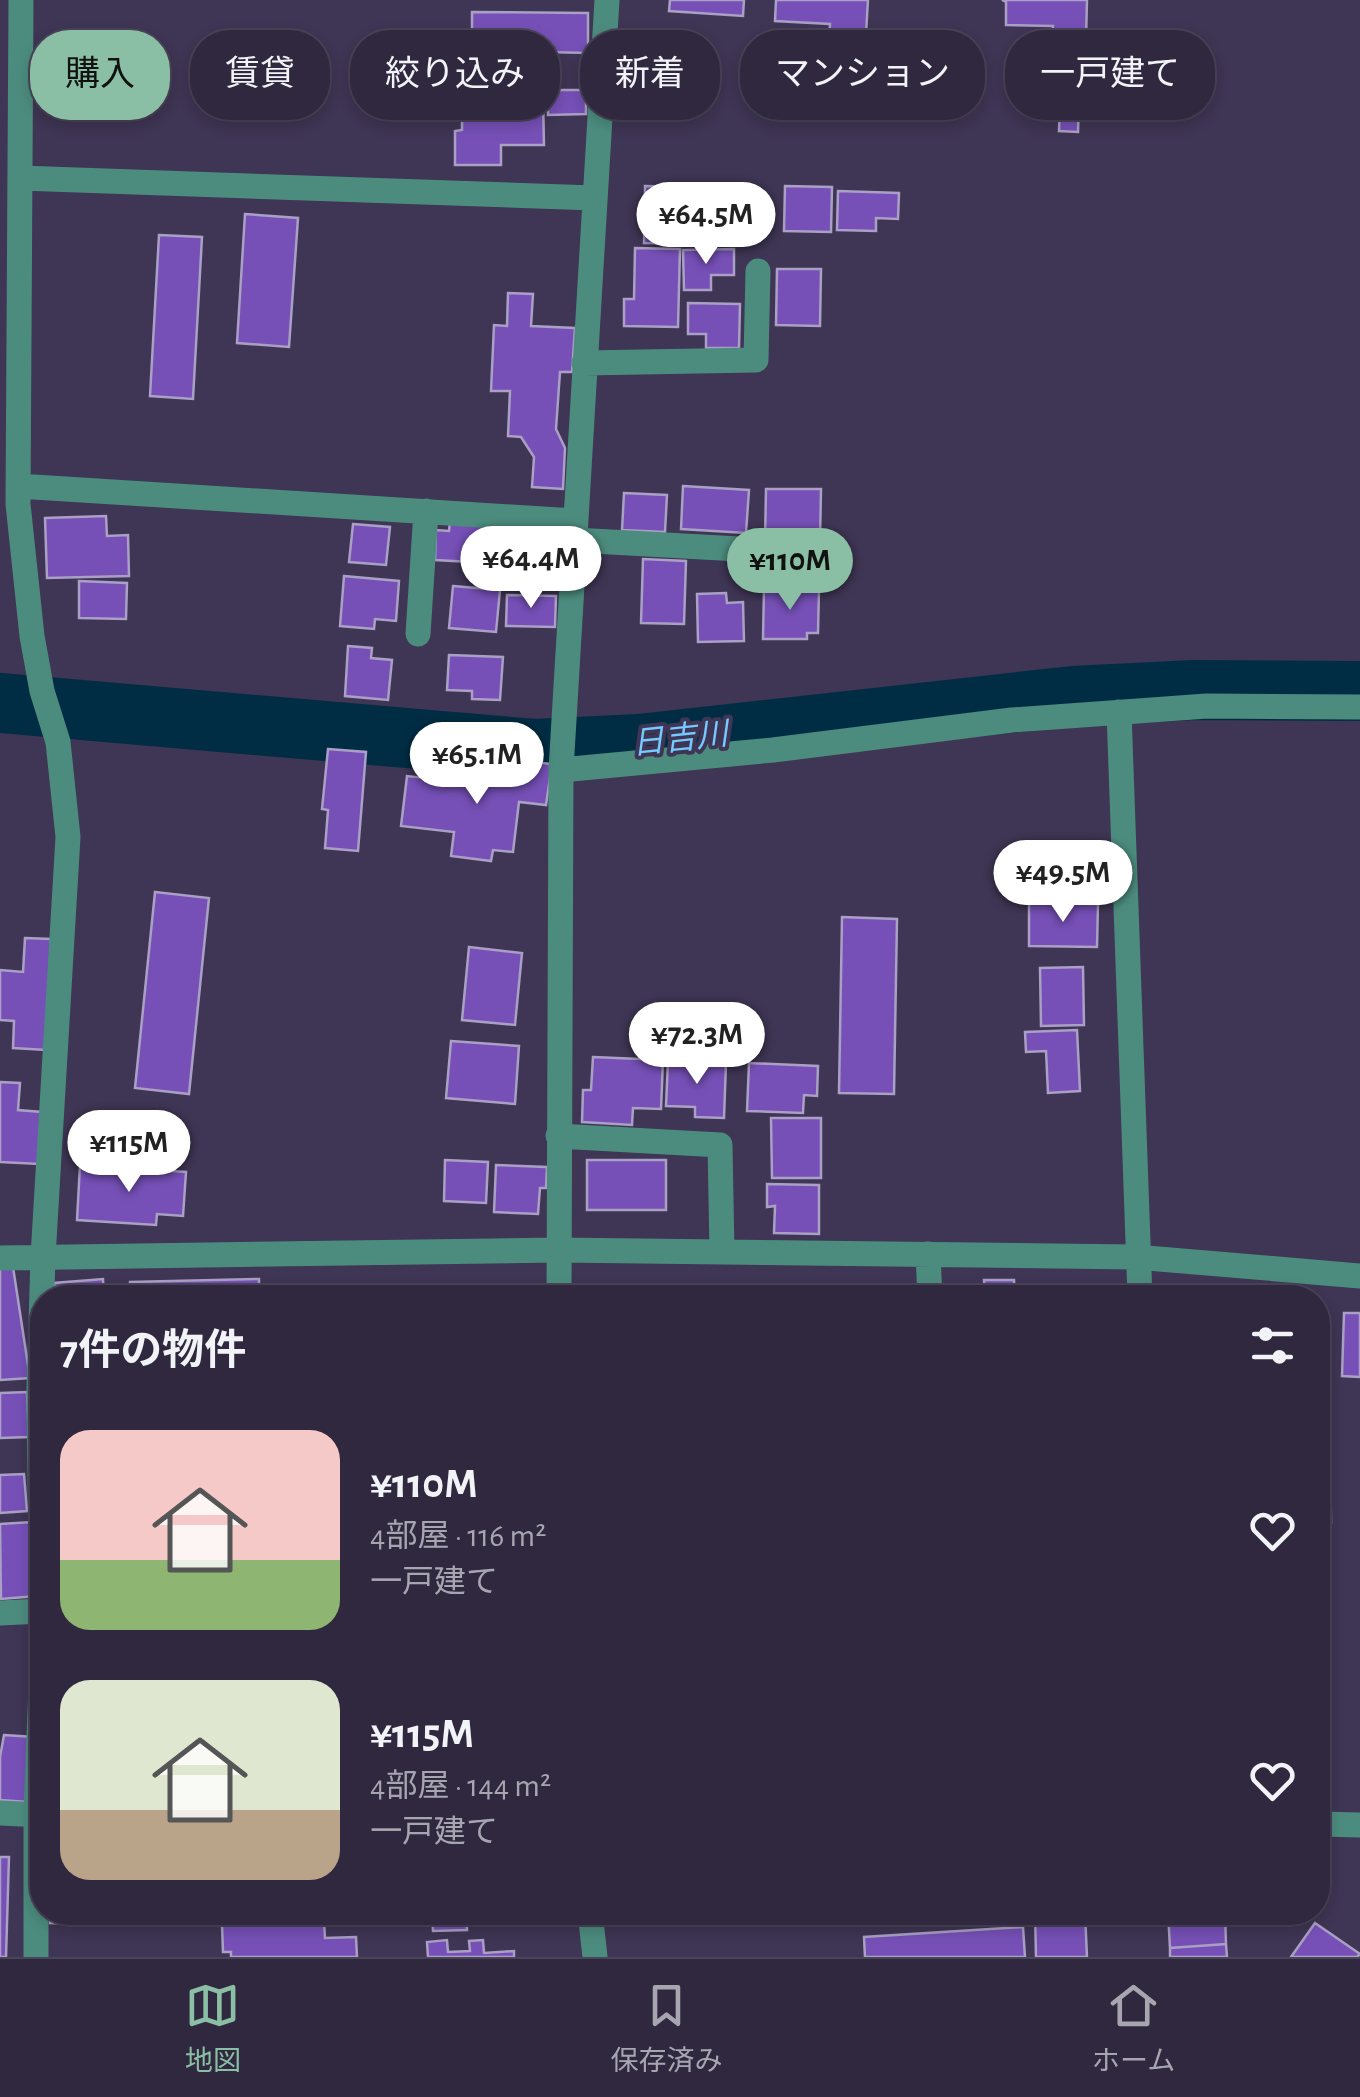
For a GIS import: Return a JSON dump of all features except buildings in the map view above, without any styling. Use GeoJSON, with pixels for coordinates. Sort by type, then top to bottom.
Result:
{"type":"FeatureCollection","features":[{"type":"Feature","properties":{"kind":"street"},"geometry":{"type":"LineString","coordinates":[[20,0],[13,172],[12,498],[42,691],[58,742],[68,838],[42,1285]]}},
{"type":"Feature","properties":{"kind":"street"},"geometry":{"type":"LineString","coordinates":[[559,1285],[561,770],[607,0]]}},
{"type":"Feature","properties":{"kind":"street"},"geometry":{"type":"LineString","coordinates":[[13,172],[594,198]]}},
{"type":"Feature","properties":{"kind":"street"},"geometry":{"type":"LineString","coordinates":[[584,363],[756,360],[758,270]]}},
{"type":"Feature","properties":{"kind":"street"},"geometry":{"type":"LineString","coordinates":[[12,498],[426,512],[739,549]]}},
{"type":"Feature","properties":{"kind":"street"},"geometry":{"type":"LineString","coordinates":[[418,634],[426,512]]}},
{"type":"Feature","properties":{"kind":"street"},"geometry":{"type":"LineString","coordinates":[[561,770],[773,750],[1012,720],[1208,706],[1360,707]]}},
{"type":"Feature","properties":{"kind":"street"},"geometry":{"type":"LineString","coordinates":[[1119,712],[1140,1285]]}},
{"type":"Feature","properties":{"kind":"street"},"geometry":{"type":"LineString","coordinates":[[558,1136],[720,1146],[722,1252]]}},
{"type":"Feature","properties":{"kind":"street"},"geometry":{"type":"LineString","coordinates":[[0,1258],[558,1250],[928,1254],[1140,1257],[1360,1276]]}},
{"type":"Feature","properties":{"kind":"street"},"geometry":{"type":"LineString","coordinates":[[928,1254],[929,1285]]}},
{"type":"Feature","properties":{"kind":"street"},"geometry":{"type":"LineString","coordinates":[[0,1613],[30,1612]]}},
{"type":"Feature","properties":{"kind":"street"},"geometry":{"type":"LineString","coordinates":[[0,1813],[30,1814]]}},
{"type":"Feature","properties":{"kind":"street"},"geometry":{"type":"LineString","coordinates":[[1330,1822],[1357,1818]]}},
{"type":"Feature","properties":{"kind":"street"},"geometry":{"type":"LineString","coordinates":[[36,1957],[37,1925]]}},
{"type":"Feature","properties":{"kind":"street"},"geometry":{"type":"LineString","coordinates":[[592,1925],[596,1957]]}},
{"type":"Feature","properties":{"kind":"waterway","name":"日吉川"},"geometry":{"type":"LineString","coordinates":[[0,703],[534,749],[639,744],[1073,696],[1194,690],[1360,691]]}}]}
